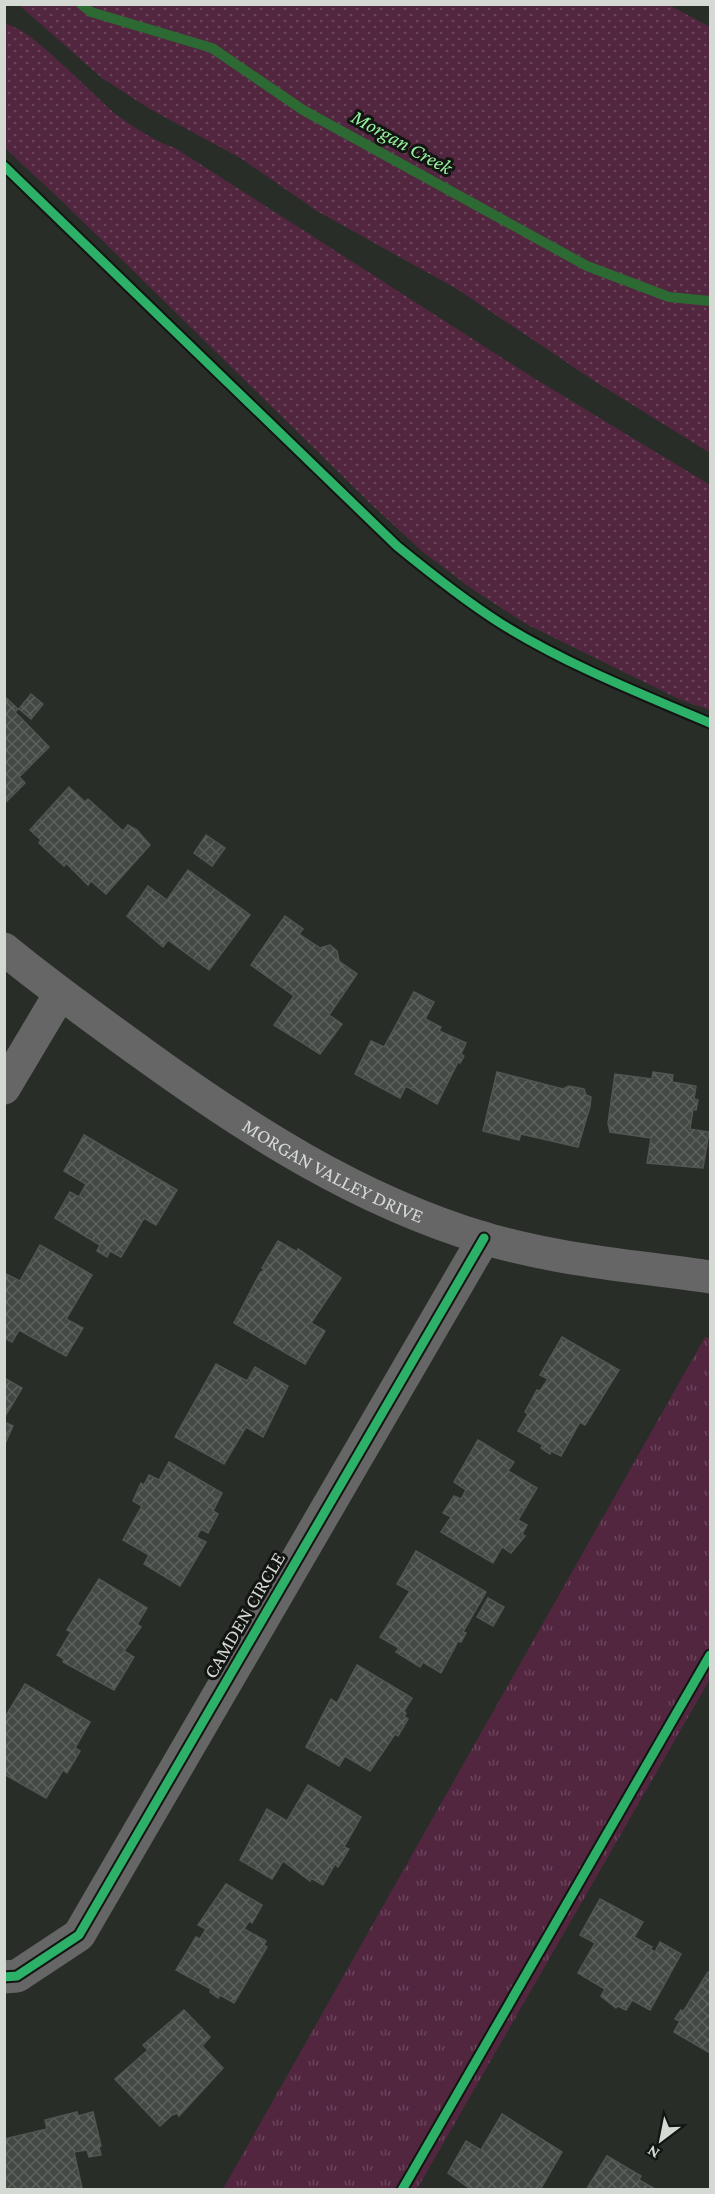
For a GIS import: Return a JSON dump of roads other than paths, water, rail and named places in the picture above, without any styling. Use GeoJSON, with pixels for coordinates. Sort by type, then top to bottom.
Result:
{"type":"FeatureCollection","features":[{"type":"Feature","properties":{"kind":"street","name":"MORGAN VALLEY DRIVE"},"geometry":{"type":"LineString","coordinates":[[4,949],[60,994],[204,1097],[290,1154],[438,1223],[523,1249],[711,1277]]}},
{"type":"Feature","properties":{"kind":"street"},"geometry":{"type":"LineString","coordinates":[[4,1088],[60,994]]}},
{"type":"Feature","properties":{"kind":"street","name":"CAMDEN CIRCLE"},"geometry":{"type":"LineString","coordinates":[[4,1977],[17,1976],[79,1935],[484,1238]]}},
{"type":"Feature","properties":{"kind":"waterway","name":"Morgan Creek"},"geometry":{"type":"LineString","coordinates":[[81,4],[91,12],[212,48],[303,110],[587,266],[669,297],[710,301]]}}]}
